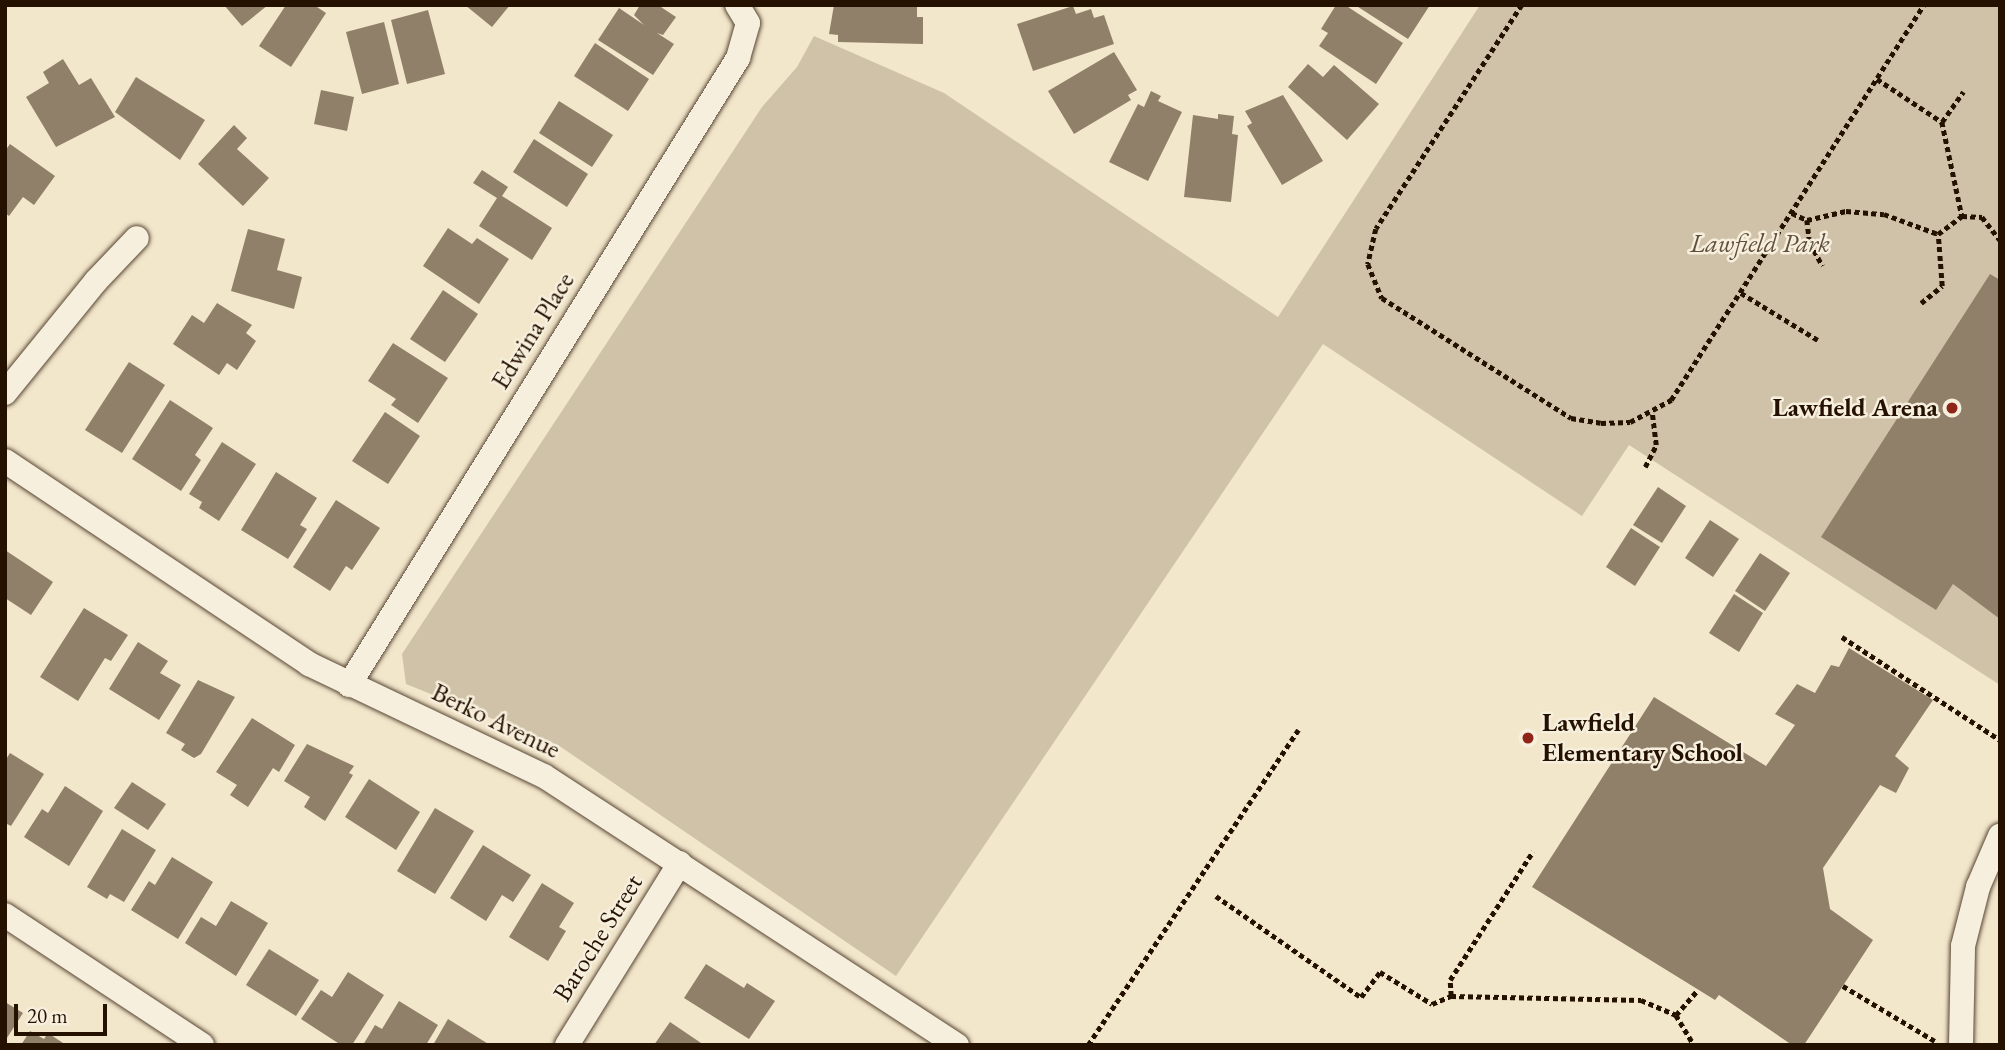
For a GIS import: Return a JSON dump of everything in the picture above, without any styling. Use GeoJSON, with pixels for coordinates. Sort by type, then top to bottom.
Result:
{"type":"FeatureCollection","features":[{"type":"Feature","properties":{"kind":"street","name":"Edwina Place"},"geometry":{"type":"LineString","coordinates":[[349,685],[738,58],[748,23],[737,5]]}},
{"type":"Feature","properties":{"kind":"street"},"geometry":{"type":"LineString","coordinates":[[5,393],[96,281],[137,238]]}},
{"type":"Feature","properties":{"kind":"street","name":"Berko Avenue"},"geometry":{"type":"LineString","coordinates":[[5,461],[309,664],[544,776],[957,1045]]}},
{"type":"Feature","properties":{"kind":"street"},"geometry":{"type":"LineString","coordinates":[[1961,1045],[1963,946],[1978,887],[2000,836]]}},
{"type":"Feature","properties":{"kind":"street","name":"Baroche Street"},"geometry":{"type":"LineString","coordinates":[[567,1045],[680,863]]}},
{"type":"Feature","properties":{"kind":"street"},"geometry":{"type":"LineString","coordinates":[[5,915],[202,1045]]}},
{"type":"Feature","properties":{"kind":"path"},"geometry":{"type":"LineString","coordinates":[[1522,5],[1376,229],[1369,246],[1372,282],[1382,298],[1572,418],[1601,424],[1630,422],[1652,414],[1685,381],[1924,5]]}},
{"type":"Feature","properties":{"kind":"path"},"geometry":{"type":"LineString","coordinates":[[1877,79],[1942,122],[1962,216]]}},
{"type":"Feature","properties":{"kind":"path"},"geometry":{"type":"LineString","coordinates":[[1942,122],[1963,92]]}},
{"type":"Feature","properties":{"kind":"path"},"geometry":{"type":"LineString","coordinates":[[1792,213],[1807,219],[1846,211],[1884,214],[1938,234]]}},
{"type":"Feature","properties":{"kind":"path"},"geometry":{"type":"LineString","coordinates":[[1938,234],[1962,216],[1982,217],[2000,240]]}},
{"type":"Feature","properties":{"kind":"path"},"geometry":{"type":"LineString","coordinates":[[1807,219],[1810,243],[1823,266]]}},
{"type":"Feature","properties":{"kind":"path"},"geometry":{"type":"LineString","coordinates":[[1922,303],[1942,286],[1938,234]]}},
{"type":"Feature","properties":{"kind":"path"},"geometry":{"type":"LineString","coordinates":[[1741,293],[1818,340]]}},
{"type":"Feature","properties":{"kind":"path"},"geometry":{"type":"LineString","coordinates":[[1645,467],[1656,444],[1652,414]]}},
{"type":"Feature","properties":{"kind":"path"},"geometry":{"type":"LineString","coordinates":[[1842,637],[2000,740]]}},
{"type":"Feature","properties":{"kind":"path"},"geometry":{"type":"LineString","coordinates":[[1088,1045],[1298,730]]}},
{"type":"Feature","properties":{"kind":"path"},"geometry":{"type":"LineString","coordinates":[[1451,996],[1450,980],[1532,851]]}},
{"type":"Feature","properties":{"kind":"path"},"geometry":{"type":"LineString","coordinates":[[1216,896],[1361,997],[1380,972],[1432,1004],[1451,996],[1641,1000],[1676,1015],[1693,1045]]}},
{"type":"Feature","properties":{"kind":"path"},"geometry":{"type":"LineString","coordinates":[[1843,986],[1941,1045]]}},
{"type":"Feature","properties":{"kind":"path"},"geometry":{"type":"LineString","coordinates":[[1676,1015],[1698,990]]}},
{"type":"Feature","properties":{"kind":"green space","name":"Lawfield Park"},"geometry":{"type":"Polygon","coordinates":[[[1480,5],[2000,5],[2000,685],[1629,445],[1582,516],[1323,344],[896,976],[558,745],[406,684],[402,654],[762,107],[797,67],[814,36],[944,93],[1278,317],[1480,5]]]}},
{"type":"Feature","properties":{"kind":"building"},"geometry":{"type":"Polygon","coordinates":[[[224,5],[268,5],[242,26],[224,5]]]}},
{"type":"Feature","properties":{"kind":"building"},"geometry":{"type":"Polygon","coordinates":[[[286,5],[314,5],[326,13],[291,67],[259,46],[286,5]]]}},
{"type":"Feature","properties":{"kind":"building"},"geometry":{"type":"Polygon","coordinates":[[[465,5],[510,5],[492,27],[465,5]]]}},
{"type":"Feature","properties":{"kind":"building"},"geometry":{"type":"Polygon","coordinates":[[[640,5],[658,5],[676,17],[663,35],[657,33],[674,44],[653,75],[598,40],[619,8],[644,25],[634,15],[640,5]]]}},
{"type":"Feature","properties":{"kind":"building"},"geometry":{"type":"Polygon","coordinates":[[[834,5],[917,5],[917,17],[923,17],[923,44],[838,42],[838,35],[829,34],[834,5]]]}},
{"type":"Feature","properties":{"kind":"building"},"geometry":{"type":"Polygon","coordinates":[[[1336,5],[1345,5],[1403,43],[1376,84],[1319,46],[1328,33],[1321,29],[1336,5]]]}},
{"type":"Feature","properties":{"kind":"building"},"geometry":{"type":"Polygon","coordinates":[[[1355,5],[1430,5],[1408,39],[1355,5]]]}},
{"type":"Feature","properties":{"kind":"building"},"geometry":{"type":"Polygon","coordinates":[[[1073,6],[1076,14],[1091,9],[1094,18],[1104,15],[1114,44],[1033,71],[1017,24],[1073,6]]]}},
{"type":"Feature","properties":{"kind":"building"},"geometry":{"type":"Polygon","coordinates":[[[428,10],[445,74],[407,84],[391,20],[428,10]]]}},
{"type":"Feature","properties":{"kind":"building"},"geometry":{"type":"Polygon","coordinates":[[[384,22],[399,84],[362,94],[346,32],[384,22]]]}},
{"type":"Feature","properties":{"kind":"building"},"geometry":{"type":"Polygon","coordinates":[[[595,43],[649,79],[628,111],[574,76],[595,43]]]}},
{"type":"Feature","properties":{"kind":"building"},"geometry":{"type":"Polygon","coordinates":[[[1114,52],[1137,90],[1128,95],[1131,100],[1074,134],[1048,91],[1114,52]]]}},
{"type":"Feature","properties":{"kind":"building"},"geometry":{"type":"Polygon","coordinates":[[[63,59],[79,85],[91,78],[115,117],[56,147],[26,97],[49,83],[43,72],[63,59]]]}},
{"type":"Feature","properties":{"kind":"building"},"geometry":{"type":"Polygon","coordinates":[[[1308,64],[1323,77],[1334,65],[1379,104],[1347,140],[1288,87],[1308,64]]]}},
{"type":"Feature","properties":{"kind":"building"},"geometry":{"type":"Polygon","coordinates":[[[136,77],[205,120],[180,160],[115,112],[136,77]]]}},
{"type":"Feature","properties":{"kind":"building"},"geometry":{"type":"Polygon","coordinates":[[[321,90],[354,97],[347,131],[314,124],[321,90]]]}},
{"type":"Feature","properties":{"kind":"building"},"geometry":{"type":"Polygon","coordinates":[[[1151,91],[1161,96],[1158,101],[1182,112],[1148,181],[1109,162],[1138,104],[1144,107],[1151,91]]]}},
{"type":"Feature","properties":{"kind":"building"},"geometry":{"type":"Polygon","coordinates":[[[1283,95],[1323,161],[1282,185],[1247,126],[1252,123],[1245,111],[1283,95]]]}},
{"type":"Feature","properties":{"kind":"building"},"geometry":{"type":"Polygon","coordinates":[[[559,101],[613,135],[592,167],[539,133],[559,101]]]}},
{"type":"Feature","properties":{"kind":"building"},"geometry":{"type":"Polygon","coordinates":[[[1218,114],[1234,116],[1232,134],[1238,135],[1231,202],[1184,197],[1193,115],[1218,119],[1218,114]]]}},
{"type":"Feature","properties":{"kind":"building"},"geometry":{"type":"Polygon","coordinates":[[[234,125],[247,138],[237,149],[269,178],[243,206],[198,164],[234,125]]]}},
{"type":"Feature","properties":{"kind":"building"},"geometry":{"type":"Polygon","coordinates":[[[534,139],[588,174],[567,207],[513,172],[534,139]]]}},
{"type":"Feature","properties":{"kind":"building"},"geometry":{"type":"Polygon","coordinates":[[[10,144],[55,176],[34,205],[23,197],[9,216],[5,213],[5,151],[10,144]]]}},
{"type":"Feature","properties":{"kind":"building"},"geometry":{"type":"Polygon","coordinates":[[[482,170],[508,187],[502,196],[552,228],[532,260],[479,226],[497,198],[473,183],[482,170]]]}},
{"type":"Feature","properties":{"kind":"building"},"geometry":{"type":"Polygon","coordinates":[[[448,228],[472,244],[477,238],[509,259],[479,304],[423,266],[448,228]]]}},
{"type":"Feature","properties":{"kind":"building"},"geometry":{"type":"Polygon","coordinates":[[[248,229],[285,239],[277,270],[302,277],[294,309],[231,291],[248,229]]]}},
{"type":"Feature","properties":{"kind":"building","name":"Lawfield Arena"},"geometry":{"type":"Polygon","coordinates":[[[1990,274],[2000,280],[2000,619],[1953,584],[1936,610],[1821,537],[1990,274]]]}},
{"type":"Feature","properties":{"kind":"building"},"geometry":{"type":"Polygon","coordinates":[[[443,290],[478,314],[445,362],[410,339],[443,290]]]}},
{"type":"Feature","properties":{"kind":"building"},"geometry":{"type":"Polygon","coordinates":[[[217,303],[252,325],[246,333],[256,341],[237,370],[227,363],[219,375],[173,344],[192,315],[204,323],[217,303]]]}},
{"type":"Feature","properties":{"kind":"building"},"geometry":{"type":"Polygon","coordinates":[[[393,343],[448,378],[418,423],[391,405],[396,399],[368,381],[393,343]]]}},
{"type":"Feature","properties":{"kind":"building"},"geometry":{"type":"Polygon","coordinates":[[[129,362],[165,385],[122,453],[85,430],[129,362]]]}},
{"type":"Feature","properties":{"kind":"building"},"geometry":{"type":"Polygon","coordinates":[[[170,400],[213,428],[195,455],[201,460],[181,491],[132,459],[170,400]]]}},
{"type":"Feature","properties":{"kind":"building"},"geometry":{"type":"Polygon","coordinates":[[[385,412],[420,436],[388,484],[352,461],[385,412]]]}},
{"type":"Feature","properties":{"kind":"building"},"geometry":{"type":"Polygon","coordinates":[[[222,442],[256,464],[219,521],[199,508],[202,502],[189,494],[222,442]]]}},
{"type":"Feature","properties":{"kind":"building"},"geometry":{"type":"Polygon","coordinates":[[[276,472],[317,498],[300,525],[307,529],[288,559],[241,530],[276,472]]]}},
{"type":"Feature","properties":{"kind":"building"},"geometry":{"type":"Polygon","coordinates":[[[1658,487],[1686,506],[1662,543],[1633,525],[1658,487]]]}},
{"type":"Feature","properties":{"kind":"building"},"geometry":{"type":"Polygon","coordinates":[[[336,500],[380,528],[352,570],[346,566],[330,591],[293,567],[336,500]]]}},
{"type":"Feature","properties":{"kind":"building"},"geometry":{"type":"Polygon","coordinates":[[[1710,520],[1739,539],[1713,577],[1685,558],[1710,520]]]}},
{"type":"Feature","properties":{"kind":"building"},"geometry":{"type":"Polygon","coordinates":[[[1631,528],[1660,547],[1635,586],[1606,567],[1631,528]]]}},
{"type":"Feature","properties":{"kind":"building"},"geometry":{"type":"Polygon","coordinates":[[[5,550],[53,582],[31,615],[5,598],[5,550]]]}},
{"type":"Feature","properties":{"kind":"building"},"geometry":{"type":"Polygon","coordinates":[[[1760,553],[1790,573],[1765,611],[1735,591],[1760,553]]]}},
{"type":"Feature","properties":{"kind":"building"},"geometry":{"type":"Polygon","coordinates":[[[1734,594],[1763,613],[1739,652],[1709,633],[1734,594]]]}},
{"type":"Feature","properties":{"kind":"building"},"geometry":{"type":"Polygon","coordinates":[[[84,608],[128,635],[111,661],[105,658],[78,701],[40,677],[84,608]]]}},
{"type":"Feature","properties":{"kind":"building"},"geometry":{"type":"Polygon","coordinates":[[[138,642],[168,661],[160,673],[181,685],[159,720],[109,689],[138,642]]]}},
{"type":"Feature","properties":{"kind":"building"},"geometry":{"type":"Polygon","coordinates":[[[1849,648],[1933,700],[1895,756],[1909,768],[1896,793],[1880,785],[1823,868],[1830,909],[1873,940],[1804,1045],[1792,1045],[1719,995],[1715,1000],[1532,887],[1654,697],[1766,766],[1795,725],[1775,714],[1797,684],[1815,693],[1831,665],[1839,667],[1849,648]]]}},
{"type":"Feature","properties":{"kind":"building"},"geometry":{"type":"Polygon","coordinates":[[[198,680],[235,697],[201,754],[194,758],[181,750],[185,744],[166,733],[198,680]]]}},
{"type":"Feature","properties":{"kind":"building"},"geometry":{"type":"Polygon","coordinates":[[[252,718],[295,745],[279,772],[273,768],[248,807],[230,795],[237,785],[216,772],[252,718]]]}},
{"type":"Feature","properties":{"kind":"building"},"geometry":{"type":"Polygon","coordinates":[[[307,744],[354,766],[349,773],[353,775],[325,821],[304,807],[310,797],[284,781],[307,744]]]}},
{"type":"Feature","properties":{"kind":"building"},"geometry":{"type":"Polygon","coordinates":[[[10,753],[44,774],[11,826],[5,823],[5,761],[10,753]]]}},
{"type":"Feature","properties":{"kind":"building"},"geometry":{"type":"Polygon","coordinates":[[[369,779],[420,812],[396,850],[345,817],[369,779]]]}},
{"type":"Feature","properties":{"kind":"building"},"geometry":{"type":"Polygon","coordinates":[[[132,782],[166,804],[148,830],[114,808],[132,782]]]}},
{"type":"Feature","properties":{"kind":"building"},"geometry":{"type":"Polygon","coordinates":[[[65,786],[103,811],[69,866],[24,837],[42,809],[48,813],[65,786]]]}},
{"type":"Feature","properties":{"kind":"building"},"geometry":{"type":"Polygon","coordinates":[[[435,808],[474,831],[435,894],[397,871],[435,808]]]}},
{"type":"Feature","properties":{"kind":"building"},"geometry":{"type":"Polygon","coordinates":[[[122,829],[156,850],[124,902],[110,894],[107,899],[87,887],[122,829]]]}},
{"type":"Feature","properties":{"kind":"building"},"geometry":{"type":"Polygon","coordinates":[[[483,845],[531,875],[513,902],[502,895],[486,921],[450,898],[483,845]]]}},
{"type":"Feature","properties":{"kind":"building"},"geometry":{"type":"Polygon","coordinates":[[[172,857],[213,882],[178,939],[131,910],[149,881],[155,885],[172,857]]]}},
{"type":"Feature","properties":{"kind":"building"},"geometry":{"type":"Polygon","coordinates":[[[542,883],[574,903],[559,927],[566,931],[548,961],[509,937],[542,883]]]}},
{"type":"Feature","properties":{"kind":"building"},"geometry":{"type":"Polygon","coordinates":[[[231,901],[268,923],[236,976],[185,943],[201,917],[216,926],[231,901]]]}},
{"type":"Feature","properties":{"kind":"building"},"geometry":{"type":"Polygon","coordinates":[[[269,949],[319,980],[296,1016],[246,985],[269,949]]]}},
{"type":"Feature","properties":{"kind":"building"},"geometry":{"type":"Polygon","coordinates":[[[706,964],[744,988],[747,983],[775,1001],[749,1039],[684,998],[706,964]]]}},
{"type":"Feature","properties":{"kind":"building"},"geometry":{"type":"Polygon","coordinates":[[[348,972],[384,995],[352,1045],[341,1045],[301,1019],[321,990],[332,997],[348,972]]]}},
{"type":"Feature","properties":{"kind":"building"},"geometry":{"type":"Polygon","coordinates":[[[399,1001],[438,1025],[426,1045],[363,1045],[375,1025],[382,1029],[399,1001]]]}},
{"type":"Feature","properties":{"kind":"building"},"geometry":{"type":"Polygon","coordinates":[[[5,1002],[23,1013],[5,1041],[5,1002]]]}},
{"type":"Feature","properties":{"kind":"building"},"geometry":{"type":"Polygon","coordinates":[[[448,1019],[490,1045],[433,1045],[448,1019]]]}},
{"type":"Feature","properties":{"kind":"building"},"geometry":{"type":"Polygon","coordinates":[[[670,1022],[704,1045],[654,1045],[670,1022]]]}},
{"type":"Feature","properties":{"kind":"building"},"geometry":{"type":"Polygon","coordinates":[[[30,1031],[44,1039],[48,1033],[66,1045],[21,1045],[30,1031]]]}},
{"type":"Feature","properties":{"kind":"place","name":"Lawfield Arena"},"geometry":{"type":"Point","coordinates":[1952,408]}},
{"type":"Feature","properties":{"kind":"place","name":"Lawfield Elementary School"},"geometry":{"type":"Point","coordinates":[1528,738]}}]}
